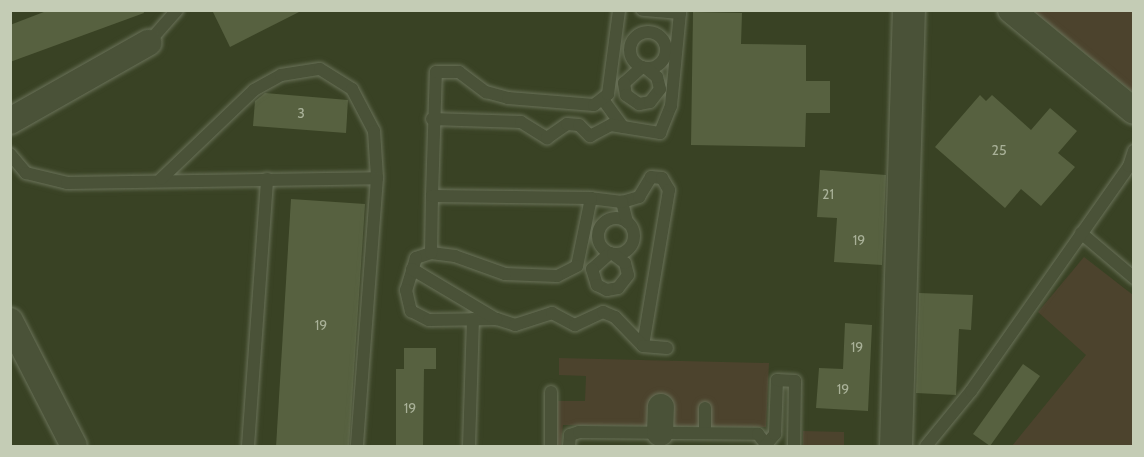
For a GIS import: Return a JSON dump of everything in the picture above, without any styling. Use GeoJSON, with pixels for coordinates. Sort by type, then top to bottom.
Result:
{"type":"FeatureCollection","features":[{"type":"Feature","properties":{"kind":"street"},"geometry":{"type":"LineString","coordinates":[[896,447],[909,10]]}},
{"type":"Feature","properties":{"kind":"street"},"geometry":{"type":"LineString","coordinates":[[1011,10],[1134,111]]}},
{"type":"Feature","properties":{"kind":"street"},"geometry":{"type":"LineString","coordinates":[[10,121],[148,43]]}},
{"type":"Feature","properties":{"kind":"street"},"geometry":{"type":"LineString","coordinates":[[10,321],[74,447]]}},
{"type":"Feature","properties":{"kind":"street"},"geometry":{"type":"LineString","coordinates":[[660,433],[661,407]]}},
{"type":"Feature","properties":{"kind":"lane"},"geometry":{"type":"LineString","coordinates":[[148,43],[177,10]]}},
{"type":"Feature","properties":{"kind":"lane"},"geometry":{"type":"LineString","coordinates":[[619,10],[604,101],[623,127]]}},
{"type":"Feature","properties":{"kind":"lane"},"geometry":{"type":"LineString","coordinates":[[432,119],[521,122],[547,138],[567,124],[579,125],[590,136],[602,135],[611,125],[660,132],[668,122],[680,13],[642,10]]}},
{"type":"Feature","properties":{"kind":"lane"},"geometry":{"type":"LineString","coordinates":[[648,32],[659,35],[666,52],[657,66],[644,67],[630,46],[648,32],[650,11]]}},
{"type":"Feature","properties":{"kind":"lane"},"geometry":{"type":"LineString","coordinates":[[161,179],[254,90],[281,75],[320,69],[352,89],[374,130],[377,178],[357,447]]}},
{"type":"Feature","properties":{"kind":"lane"},"geometry":{"type":"LineString","coordinates":[[431,253],[433,87],[442,69],[508,98],[604,101]]}},
{"type":"Feature","properties":{"kind":"lane"},"geometry":{"type":"LineString","coordinates":[[926,447],[1081,233],[1134,151]]}},
{"type":"Feature","properties":{"kind":"lane"},"geometry":{"type":"LineString","coordinates":[[10,154],[26,173],[67,183],[161,179],[377,178]]}},
{"type":"Feature","properties":{"kind":"lane"},"geometry":{"type":"LineString","coordinates":[[432,196],[591,198],[622,202],[639,197],[651,177],[662,178],[669,190],[643,346]]}},
{"type":"Feature","properties":{"kind":"lane"},"geometry":{"type":"LineString","coordinates":[[248,447],[267,179]]}},
{"type":"Feature","properties":{"kind":"lane"},"geometry":{"type":"LineString","coordinates":[[591,198],[584,212],[582,256],[568,272],[505,274],[431,253],[417,258],[406,290],[418,318],[497,320],[527,324],[552,313],[575,325],[603,312],[615,317],[643,346],[667,348]]}},
{"type":"Feature","properties":{"kind":"lane"},"geometry":{"type":"LineString","coordinates":[[622,202],[627,222],[632,243],[612,253],[600,244],[600,227],[616,218],[627,222]]}},
{"type":"Feature","properties":{"kind":"lane"},"geometry":{"type":"LineString","coordinates":[[1081,233],[1134,278]]}},
{"type":"Feature","properties":{"kind":"lane"},"geometry":{"type":"LineString","coordinates":[[412,270],[497,320]]}},
{"type":"Feature","properties":{"kind":"lane"},"geometry":{"type":"LineString","coordinates":[[469,447],[473,319]]}},
{"type":"Feature","properties":{"kind":"lane"},"geometry":{"type":"LineString","coordinates":[[568,446],[570,435],[579,432],[758,434],[766,445],[775,434],[777,380],[795,381],[795,447]]}},
{"type":"Feature","properties":{"kind":"lane"},"geometry":{"type":"LineString","coordinates":[[550,447],[551,392]]}},
{"type":"Feature","properties":{"kind":"lane"},"geometry":{"type":"LineString","coordinates":[[705,408],[705,433]]}},
{"type":"Feature","properties":{"kind":"shaded area"},"geometry":{"type":"Polygon","coordinates":[[[1033,11],[1133,11],[1133,92],[1033,11]]]}},
{"type":"Feature","properties":{"kind":"shaded area"},"geometry":{"type":"Polygon","coordinates":[[[1084,257],[1133,295],[1133,446],[1012,446],[1086,355],[1038,312],[1084,257]]]}},
{"type":"Feature","properties":{"kind":"shaded area"},"geometry":{"type":"Polygon","coordinates":[[[559,358],[769,363],[766,427],[563,425],[561,446],[557,446],[558,401],[585,401],[586,376],[559,375],[559,358]]]}},
{"type":"Feature","properties":{"kind":"shaded area"},"geometry":{"type":"Polygon","coordinates":[[[803,431],[844,432],[844,446],[803,446],[803,431]]]}},
{"type":"Feature","properties":{"kind":"building"},"geometry":{"type":"Polygon","coordinates":[[[49,10],[143,10],[144,13],[10,62],[10,25],[49,10]]]}},
{"type":"Feature","properties":{"kind":"building"},"geometry":{"type":"Polygon","coordinates":[[[212,10],[303,10],[230,47],[212,10]]]}},
{"type":"Feature","properties":{"kind":"building"},"geometry":{"type":"Polygon","coordinates":[[[693,12],[742,13],[741,44],[806,45],[806,81],[830,81],[830,113],[806,113],[805,147],[691,145],[693,12]]]}},
{"type":"Feature","properties":{"kind":"building"},"geometry":{"type":"Polygon","coordinates":[[[265,93],[348,100],[346,133],[253,126],[255,101],[265,93]]]}},
{"type":"Feature","properties":{"kind":"building"},"geometry":{"type":"Polygon","coordinates":[[[980,95],[986,101],[992,95],[1031,130],[1050,108],[1077,131],[1058,153],[1075,167],[1041,206],[1021,189],[1005,208],[935,147],[980,95]]]}},
{"type":"Feature","properties":{"kind":"building"},"geometry":{"type":"Polygon","coordinates":[[[820,170],[886,175],[882,265],[834,262],[837,218],[817,217],[820,170]]]}},
{"type":"Feature","properties":{"kind":"building"},"geometry":{"type":"Polygon","coordinates":[[[291,199],[365,204],[349,447],[276,447],[291,199]]]}},
{"type":"Feature","properties":{"kind":"building"},"geometry":{"type":"Polygon","coordinates":[[[919,293],[973,295],[971,330],[959,329],[956,395],[916,393],[919,293]]]}},
{"type":"Feature","properties":{"kind":"building"},"geometry":{"type":"Polygon","coordinates":[[[845,323],[872,325],[868,411],[816,408],[819,368],[843,369],[845,323]]]}},
{"type":"Feature","properties":{"kind":"building"},"geometry":{"type":"Polygon","coordinates":[[[404,348],[436,348],[436,369],[424,369],[423,447],[396,447],[396,369],[404,369],[404,348]]]}},
{"type":"Feature","properties":{"kind":"building"},"geometry":{"type":"Polygon","coordinates":[[[1023,364],[1040,376],[990,446],[973,434],[1023,364]]]}}]}
